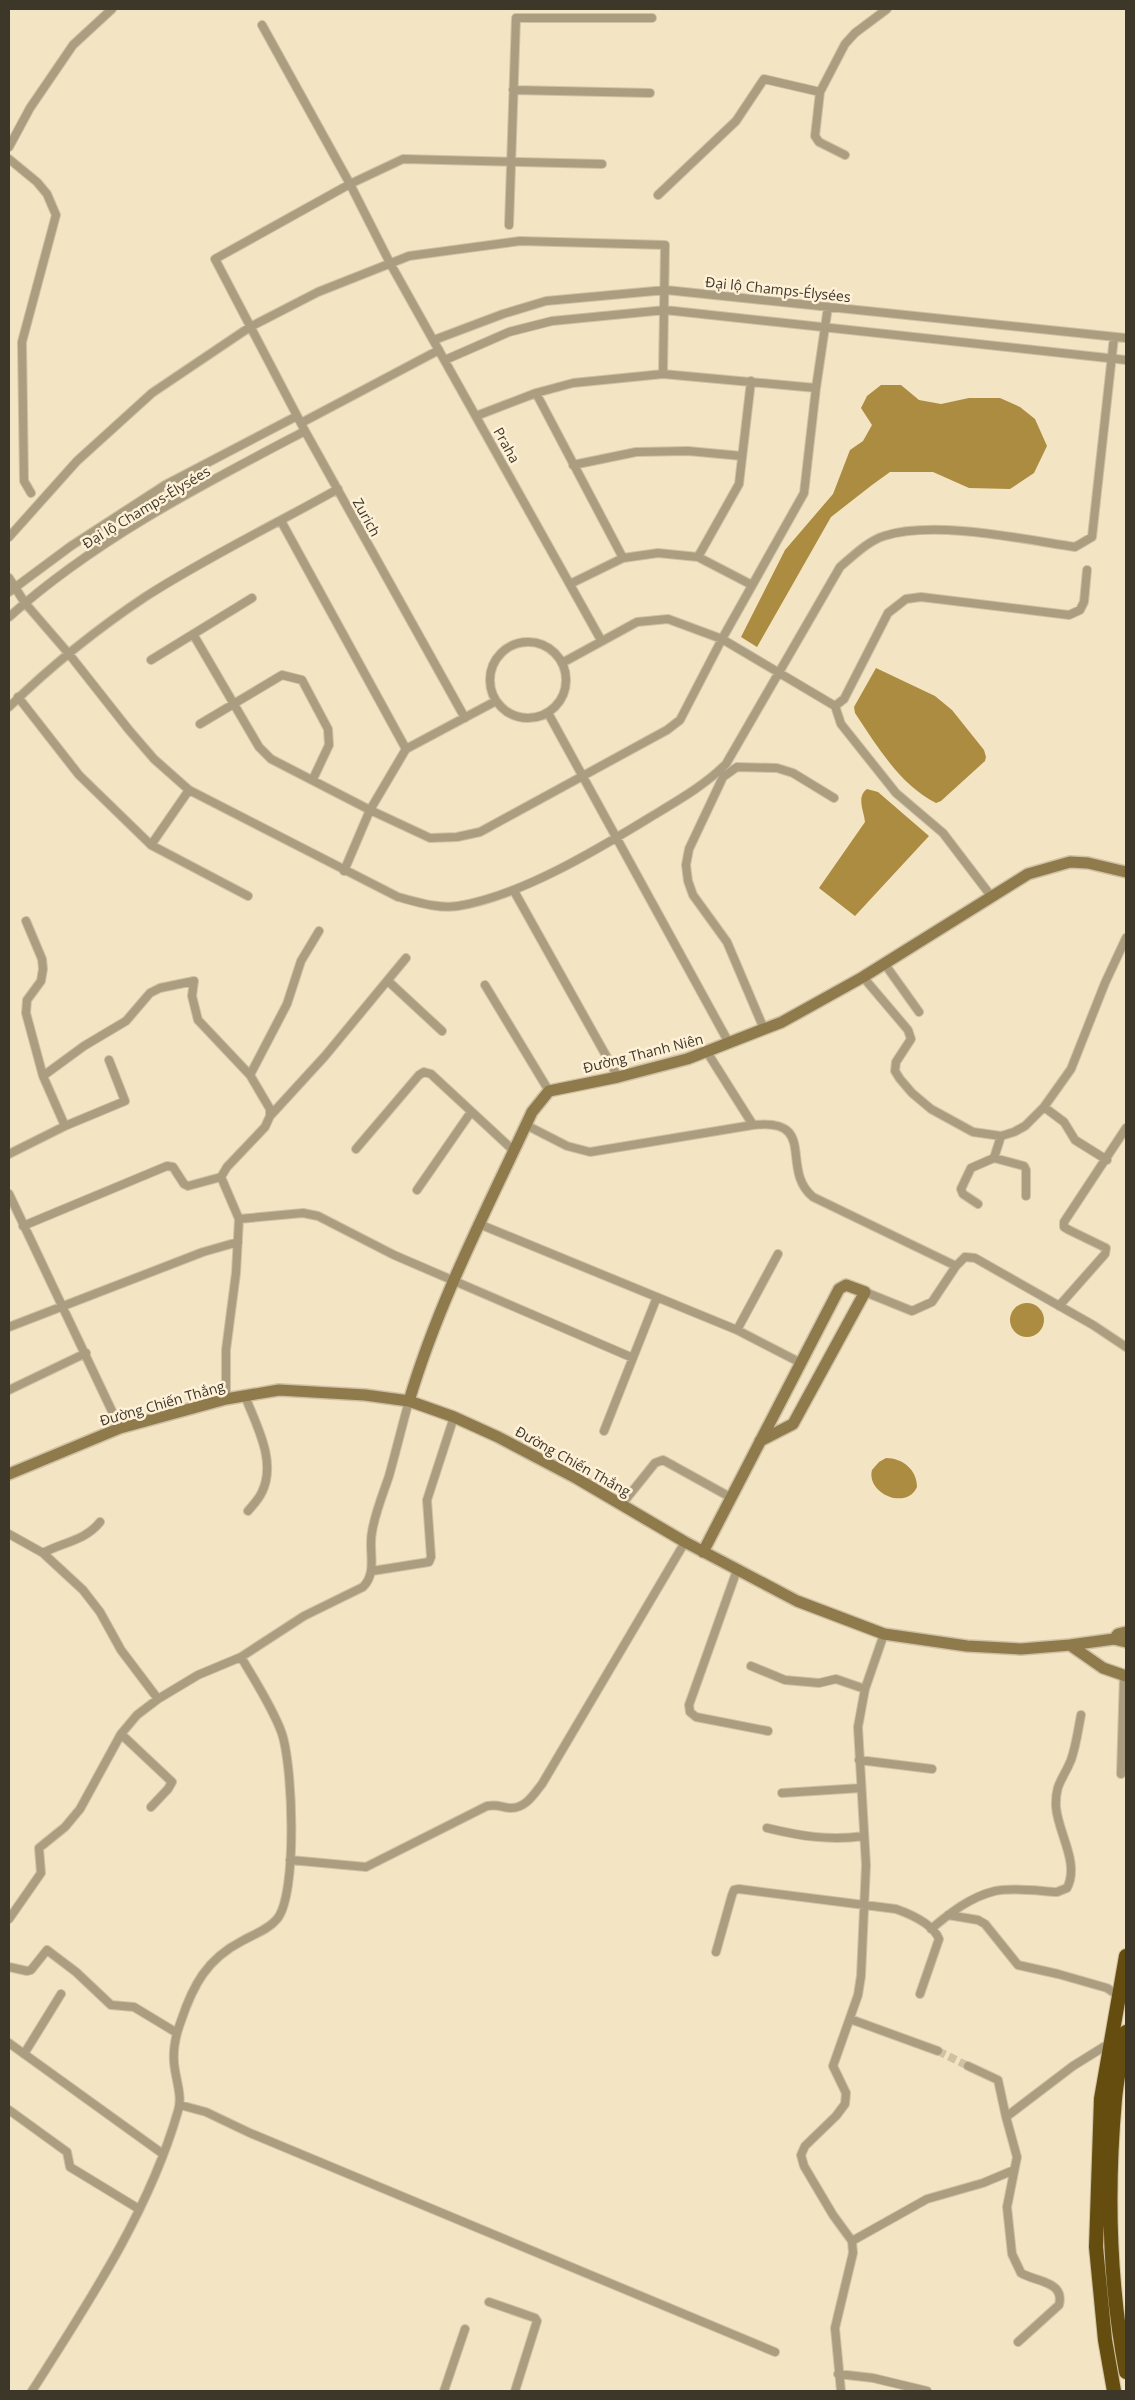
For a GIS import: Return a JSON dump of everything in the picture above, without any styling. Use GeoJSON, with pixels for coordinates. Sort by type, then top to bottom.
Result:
{"type":"FeatureCollection","features":[{"type":"Feature","properties":{"kind":"highway"},"geometry":{"type":"LineString","coordinates":[[1114,2391],[1105,2340],[1096,2247],[1101,2099],[1126,1956]]}},
{"type":"Feature","properties":{"kind":"highway"},"geometry":{"type":"LineString","coordinates":[[1126,2032],[1115,2098],[1112,2171],[1112,2270],[1126,2372]]}},
{"type":"Feature","properties":{"kind":"street"},"geometry":{"type":"LineString","coordinates":[[9,147],[30,108],[73,46],[112,9]]}},
{"type":"Feature","properties":{"kind":"street"},"geometry":{"type":"LineString","coordinates":[[845,155],[819,142],[814,136],[820,92],[845,44],[855,33],[887,9]]}},
{"type":"Feature","properties":{"kind":"street"},"geometry":{"type":"LineString","coordinates":[[509,225],[516,18],[652,18]]}},
{"type":"Feature","properties":{"kind":"street","name":"Praha"},"geometry":{"type":"LineString","coordinates":[[262,25],[350,184],[390,263],[601,640]]}},
{"type":"Feature","properties":{"kind":"street"},"geometry":{"type":"LineString","coordinates":[[658,195],[736,121],[764,79],[820,92]]}},
{"type":"Feature","properties":{"kind":"street"},"geometry":{"type":"LineString","coordinates":[[513,90],[650,93]]}},
{"type":"Feature","properties":{"kind":"street"},"geometry":{"type":"LineString","coordinates":[[9,159],[42,188],[54,206],[56,215],[22,342],[24,481],[31,493]]}},
{"type":"Feature","properties":{"kind":"street"},"geometry":{"type":"LineString","coordinates":[[350,184],[403,160],[602,164]]}},
{"type":"Feature","properties":{"kind":"street","name":"Zurich"},"geometry":{"type":"LineString","coordinates":[[350,184],[215,259],[299,420],[465,718]]}},
{"type":"Feature","properties":{"kind":"street"},"geometry":{"type":"LineString","coordinates":[[9,537],[77,461],[152,393],[250,326],[318,292],[409,256],[520,241],[665,245],[666,310],[663,374]]}},
{"type":"Feature","properties":{"kind":"street","name":"Đại lộ Champs-Élysées"},"geometry":{"type":"LineString","coordinates":[[434,340],[546,300],[666,290],[1126,338]]}},
{"type":"Feature","properties":{"kind":"street"},"geometry":{"type":"LineString","coordinates":[[193,634],[259,747],[272,759],[314,779],[370,810],[430,838],[457,837],[480,832],[667,730],[680,720],[722,639],[804,493],[816,388],[828,307]]}},
{"type":"Feature","properties":{"kind":"street"},"geometry":{"type":"LineString","coordinates":[[445,360],[510,332],[552,321],[666,310],[1126,360]]}},
{"type":"Feature","properties":{"kind":"street"},"geometry":{"type":"LineString","coordinates":[[9,578],[11,590],[25,603],[69,654],[129,730],[154,759],[188,790],[398,898],[432,906],[456,906],[514,891],[616,838],[708,782],[726,764],[840,567],[882,536],[915,529],[946,530],[1074,547],[1092,537],[1114,337]]}},
{"type":"Feature","properties":{"kind":"street","name":"Đại lộ Champs-Élysées"},"geometry":{"type":"LineString","coordinates":[[11,590],[71,546],[165,485],[439,350]]}},
{"type":"Feature","properties":{"kind":"street"},"geometry":{"type":"LineString","coordinates":[[476,416],[536,393],[573,383],[663,374],[816,388]]}},
{"type":"Feature","properties":{"kind":"street"},"geometry":{"type":"LineString","coordinates":[[698,557],[739,484],[751,381]]}},
{"type":"Feature","properties":{"kind":"street"},"geometry":{"type":"LineString","coordinates":[[536,393],[623,558]]}},
{"type":"Feature","properties":{"kind":"street","name":"Đại lộ Champs-Élysées"},"geometry":{"type":"LineString","coordinates":[[9,617],[84,559],[178,498],[305,431]]}},
{"type":"Feature","properties":{"kind":"street"},"geometry":{"type":"LineString","coordinates":[[574,465],[636,452],[688,452],[742,456]]}},
{"type":"Feature","properties":{"kind":"street"},"geometry":{"type":"LineString","coordinates":[[9,707],[69,654],[145,598],[204,562],[338,489]]}},
{"type":"Feature","properties":{"kind":"street"},"geometry":{"type":"LineString","coordinates":[[281,521],[406,749]]}},
{"type":"Feature","properties":{"kind":"street"},"geometry":{"type":"LineString","coordinates":[[570,584],[623,558],[658,553],[698,557],[752,585]]}},
{"type":"Feature","properties":{"kind":"street"},"geometry":{"type":"LineString","coordinates":[[836,706],[844,699],[888,613],[906,600],[921,597],[1070,615],[1080,610],[1084,602],[1087,570]]}},
{"type":"Feature","properties":{"kind":"street"},"geometry":{"type":"LineString","coordinates":[[151,660],[252,598]]}},
{"type":"Feature","properties":{"kind":"street"},"geometry":{"type":"LineString","coordinates":[[562,663],[637,622],[668,619],[722,639],[836,706],[841,724],[896,793],[943,833],[991,896]]}},
{"type":"Feature","properties":{"kind":"street"},"geometry":{"type":"LineString","coordinates":[[523,642],[540,644],[555,653],[562,663],[566,674],[563,696],[548,713],[537,718],[520,717],[504,710],[496,701],[491,689],[490,676],[494,664],[501,653],[512,646],[523,642]]}},
{"type":"Feature","properties":{"kind":"street"},"geometry":{"type":"LineString","coordinates":[[200,724],[282,675],[302,680],[328,729],[329,746],[314,779]]}},
{"type":"Feature","properties":{"kind":"street"},"geometry":{"type":"LineString","coordinates":[[18,698],[79,775],[151,845],[248,896]]}},
{"type":"Feature","properties":{"kind":"street"},"geometry":{"type":"LineString","coordinates":[[344,871],[370,810],[406,749],[496,701]]}},
{"type":"Feature","properties":{"kind":"street"},"geometry":{"type":"LineString","coordinates":[[548,713],[729,1043]]}},
{"type":"Feature","properties":{"kind":"street"},"geometry":{"type":"LineString","coordinates":[[764,1029],[727,942],[693,895],[688,881],[686,865],[689,848],[723,777],[737,767],[777,768],[794,773],[834,798]]}},
{"type":"Feature","properties":{"kind":"street"},"geometry":{"type":"LineString","coordinates":[[151,845],[188,790]]}},
{"type":"Feature","properties":{"kind":"street","name":"Đường Thanh Niên"},"geometry":{"type":"LineString","coordinates":[[549,1091],[618,1077],[707,1052],[782,1022],[864,977],[1028,874],[1070,862],[1088,863],[1126,872]]}},
{"type":"Feature","properties":{"kind":"street"},"geometry":{"type":"LineString","coordinates":[[514,891],[618,1077]]}},
{"type":"Feature","properties":{"kind":"street"},"geometry":{"type":"LineString","coordinates":[[26,921],[42,959],[43,969],[41,981],[26,1005],[43,1076],[65,1126]]}},
{"type":"Feature","properties":{"kind":"street"},"geometry":{"type":"LineString","coordinates":[[250,1075],[287,1004],[301,961],[319,930]]}},
{"type":"Feature","properties":{"kind":"street"},"geometry":{"type":"LineString","coordinates":[[864,977],[908,1030],[911,1039],[896,1062],[895,1071],[900,1079],[931,1109],[973,1132],[1001,1136],[1025,1126],[1044,1107],[1071,1069],[1105,983],[1126,938]]}},
{"type":"Feature","properties":{"kind":"street"},"geometry":{"type":"LineString","coordinates":[[23,1226],[167,1166],[173,1166],[184,1184],[188,1186],[221,1177],[227,1167],[265,1127],[270,1116],[406,958]]}},
{"type":"Feature","properties":{"kind":"street"},"geometry":{"type":"LineString","coordinates":[[884,963],[919,1012]]}},
{"type":"Feature","properties":{"kind":"street"},"geometry":{"type":"LineString","coordinates":[[388,980],[442,1031]]}},
{"type":"Feature","properties":{"kind":"street"},"geometry":{"type":"LineString","coordinates":[[43,1076],[84,1046],[126,1021],[150,993],[160,988],[194,981],[192,996],[198,1020],[250,1075],[267,1101],[270,1116]]}},
{"type":"Feature","properties":{"kind":"street"},"geometry":{"type":"LineString","coordinates":[[9,1920],[41,1872],[39,1848],[80,1809],[121,1734],[137,1715],[158,1699],[198,1675],[241,1658],[304,1616],[363,1587],[370,1581],[372,1571],[370,1546],[372,1531],[409,1401],[432,1329],[513,1150],[540,1101],[549,1091],[485,985]]}},
{"type":"Feature","properties":{"kind":"street"},"geometry":{"type":"LineString","coordinates":[[707,1052],[753,1125]]}},
{"type":"Feature","properties":{"kind":"street"},"geometry":{"type":"LineString","coordinates":[[9,1154],[65,1126],[125,1101],[109,1060]]}},
{"type":"Feature","properties":{"kind":"street"},"geometry":{"type":"LineString","coordinates":[[356,1149],[419,1075],[424,1072],[430,1074],[513,1150]]}},
{"type":"Feature","properties":{"kind":"street"},"geometry":{"type":"LineString","coordinates":[[1044,1107],[1064,1122],[1075,1140],[1107,1160]]}},
{"type":"Feature","properties":{"kind":"street"},"geometry":{"type":"LineString","coordinates":[[417,1190],[471,1112]]}},
{"type":"Feature","properties":{"kind":"street"},"geometry":{"type":"LineString","coordinates":[[526,1124],[567,1146],[590,1152],[753,1125],[774,1124],[788,1130],[795,1144],[798,1178],[804,1190],[813,1197],[956,1266]]}},
{"type":"Feature","properties":{"kind":"street"},"geometry":{"type":"LineString","coordinates":[[1059,1306],[1105,1254],[1106,1248],[1102,1244],[1064,1227],[1064,1222],[1107,1160],[1126,1128]]}},
{"type":"Feature","properties":{"kind":"street"},"geometry":{"type":"LineString","coordinates":[[994,1158],[1001,1136]]}},
{"type":"Feature","properties":{"kind":"street"},"geometry":{"type":"LineString","coordinates":[[978,1204],[963,1194],[962,1189],[972,1168],[994,1158],[1024,1166],[1026,1170],[1026,1196]]}},
{"type":"Feature","properties":{"kind":"street"},"geometry":{"type":"LineString","coordinates":[[221,1177],[239,1219],[226,1350],[226,1399]]}},
{"type":"Feature","properties":{"kind":"street"},"geometry":{"type":"LineString","coordinates":[[9,1194],[120,1428]]}},
{"type":"Feature","properties":{"kind":"street"},"geometry":{"type":"LineString","coordinates":[[239,1219],[303,1213],[318,1216],[394,1255],[634,1358]]}},
{"type":"Feature","properties":{"kind":"street"},"geometry":{"type":"LineString","coordinates":[[479,1224],[737,1330],[801,1363]]}},
{"type":"Feature","properties":{"kind":"street"},"geometry":{"type":"LineString","coordinates":[[9,1327],[203,1252],[238,1242]]}},
{"type":"Feature","properties":{"kind":"street"},"geometry":{"type":"LineString","coordinates":[[737,1330],[778,1254]]}},
{"type":"Feature","properties":{"kind":"street"},"geometry":{"type":"LineString","coordinates":[[702,1552],[839,1289],[846,1285],[912,1311],[932,1302],[956,1266],[965,1257],[975,1258],[1126,1347]]}},
{"type":"Feature","properties":{"kind":"street"},"geometry":{"type":"LineString","coordinates":[[760,1441],[793,1424],[865,1292]]}},
{"type":"Feature","properties":{"kind":"street"},"geometry":{"type":"LineString","coordinates":[[604,1431],[657,1297]]}},
{"type":"Feature","properties":{"kind":"street"},"geometry":{"type":"LineString","coordinates":[[9,1390],[86,1353]]}},
{"type":"Feature","properties":{"kind":"street","name":"Đường Chiến Thắng"},"geometry":{"type":"LineString","coordinates":[[9,1474],[120,1428],[226,1399],[279,1390],[316,1391],[409,1401],[454,1417],[507,1442],[622,1504],[702,1552],[797,1601],[884,1634],[967,1646],[1021,1649],[1114,1639],[1126,1642]]}},
{"type":"Feature","properties":{"kind":"street"},"geometry":{"type":"LineString","coordinates":[[245,1396],[264,1447],[267,1465],[262,1492],[248,1511]]}},
{"type":"Feature","properties":{"kind":"street"},"geometry":{"type":"LineString","coordinates":[[372,1571],[429,1562],[431,1558],[427,1500],[454,1417]]}},
{"type":"Feature","properties":{"kind":"street"},"geometry":{"type":"LineString","coordinates":[[622,1504],[655,1463],[663,1460],[730,1497]]}},
{"type":"Feature","properties":{"kind":"street"},"geometry":{"type":"LineString","coordinates":[[43,1553],[63,1543],[85,1536],[100,1522]]}},
{"type":"Feature","properties":{"kind":"street"},"geometry":{"type":"LineString","coordinates":[[9,1534],[43,1553],[65,1571],[92,1600],[120,1650],[158,1699]]}},
{"type":"Feature","properties":{"kind":"street"},"geometry":{"type":"LineString","coordinates":[[290,1860],[366,1867],[488,1806],[499,1804],[510,1808],[523,1805],[542,1784],[685,1542]]}},
{"type":"Feature","properties":{"kind":"street"},"geometry":{"type":"LineString","coordinates":[[737,1570],[689,1705],[690,1712],[696,1717],[768,1731]]}},
{"type":"Feature","properties":{"kind":"street","name":"Đường Chiến Thắng"},"geometry":{"type":"LineString","coordinates":[[1114,1639],[1118,1634],[1126,1632]]}},
{"type":"Feature","properties":{"kind":"street"},"geometry":{"type":"LineString","coordinates":[[840,2391],[835,2328],[853,2253],[852,2241],[833,2216],[804,2166],[801,2155],[805,2146],[836,2116],[844,2104],[846,2093],[833,2066],[850,2019],[861,1976],[866,1906],[858,1728],[865,1689],[884,1634]]}},
{"type":"Feature","properties":{"kind":"street"},"geometry":{"type":"LineString","coordinates":[[1070,1645],[1103,1668],[1125,1675],[1121,1774]]}},
{"type":"Feature","properties":{"kind":"street"},"geometry":{"type":"LineString","coordinates":[[32,2391],[121,2246],[163,2154],[180,2105],[174,2060],[177,2033],[198,1979],[209,1964],[223,1952],[268,1927],[283,1910],[290,1860],[287,1750],[269,1706],[241,1658]]}},
{"type":"Feature","properties":{"kind":"street"},"geometry":{"type":"LineString","coordinates":[[751,1666],[785,1680],[819,1683],[836,1679],[865,1689]]}},
{"type":"Feature","properties":{"kind":"street"},"geometry":{"type":"LineString","coordinates":[[931,1929],[948,1915],[975,1898],[996,1891],[1058,1892],[1067,1888],[1072,1874],[1070,1860],[1058,1820],[1057,1789],[1071,1759],[1081,1716]]}},
{"type":"Feature","properties":{"kind":"street"},"geometry":{"type":"LineString","coordinates":[[121,1734],[172,1782],[151,1807]]}},
{"type":"Feature","properties":{"kind":"street"},"geometry":{"type":"LineString","coordinates":[[859,1760],[932,1769]]}},
{"type":"Feature","properties":{"kind":"street"},"geometry":{"type":"LineString","coordinates":[[782,1793],[860,1788]]}},
{"type":"Feature","properties":{"kind":"street"},"geometry":{"type":"LineString","coordinates":[[767,1828],[820,1839],[841,1840],[864,1836]]}},
{"type":"Feature","properties":{"kind":"street"},"geometry":{"type":"LineString","coordinates":[[716,1952],[734,1890],[739,1889],[896,1909],[909,1914],[931,1929],[939,1939],[920,1994]]}},
{"type":"Feature","properties":{"kind":"street"},"geometry":{"type":"LineString","coordinates":[[948,1915],[978,1920],[985,1924],[1018,1966],[1107,1988],[1119,1996]]}},
{"type":"Feature","properties":{"kind":"street"},"geometry":{"type":"LineString","coordinates":[[9,1967],[31,1970],[46,1950],[83,1978],[112,2005],[134,2007],[177,2033]]}},
{"type":"Feature","properties":{"kind":"street"},"geometry":{"type":"LineString","coordinates":[[24,2054],[62,1994]]}},
{"type":"Feature","properties":{"kind":"street"},"geometry":{"type":"LineString","coordinates":[[850,2019],[938,2051]]}},
{"type":"Feature","properties":{"kind":"street"},"geometry":{"type":"LineString","coordinates":[[1006,2118],[1073,2066],[1111,2042]]}},
{"type":"Feature","properties":{"kind":"street"},"geometry":{"type":"LineString","coordinates":[[9,2043],[163,2154]]}},
{"type":"Feature","properties":{"kind":"street"},"geometry":{"type":"LineString","coordinates":[[968,2066],[998,2080],[1017,2157],[1007,2207],[1012,2254],[1021,2273],[1057,2288],[1060,2300],[1056,2307],[1018,2342]]}},
{"type":"Feature","properties":{"kind":"street"},"geometry":{"type":"LineString","coordinates":[[180,2105],[206,2112],[327,2166],[448,2214],[775,2352]]}},
{"type":"Feature","properties":{"kind":"street"},"geometry":{"type":"LineString","coordinates":[[9,2110],[67,2152],[70,2167],[139,2209]]}},
{"type":"Feature","properties":{"kind":"street"},"geometry":{"type":"LineString","coordinates":[[852,2241],[927,2199],[983,2184],[1014,2170]]}},
{"type":"Feature","properties":{"kind":"street"},"geometry":{"type":"LineString","coordinates":[[489,2302],[535,2318],[537,2321],[515,2391]]}},
{"type":"Feature","properties":{"kind":"street"},"geometry":{"type":"LineString","coordinates":[[444,2391],[465,2329]]}},
{"type":"Feature","properties":{"kind":"street"},"geometry":{"type":"LineString","coordinates":[[838,2374],[873,2378],[928,2391]]}},
{"type":"Feature","properties":{"kind":"shaded area"},"geometry":{"type":"Polygon","coordinates":[[[881,385],[901,385],[919,400],[941,404],[969,398],[1000,398],[1020,407],[1035,419],[1047,446],[1034,473],[1010,489],[969,488],[933,472],[890,472],[831,517],[757,647],[741,637],[785,550],[833,494],[850,450],[863,441],[872,425],[861,408],[867,396],[881,385]]]}},
{"type":"Feature","properties":{"kind":"shaded area"},"geometry":{"type":"Polygon","coordinates":[[[876,668],[935,696],[952,710],[984,750],[985,761],[941,801],[936,803],[923,795],[900,775],[890,764],[855,713],[854,707],[876,668]]]}},
{"type":"Feature","properties":{"kind":"shaded area"},"geometry":{"type":"Polygon","coordinates":[[[867,789],[878,792],[929,836],[855,916],[819,888],[865,822],[861,800],[867,789]]]}},
{"type":"Feature","properties":{"kind":"shaded area"},"geometry":{"type":"Polygon","coordinates":[[[1027,1303],[1039,1308],[1044,1320],[1039,1332],[1027,1337],[1015,1332],[1010,1320],[1015,1308],[1027,1303]]]}},
{"type":"Feature","properties":{"kind":"shaded area"},"geometry":{"type":"Polygon","coordinates":[[[886,1458],[898,1460],[912,1470],[917,1487],[912,1494],[904,1498],[896,1498],[881,1492],[875,1486],[872,1470],[879,1462],[886,1458]]]}},
{"type":"Feature","properties":{"kind":"tunnel"},"geometry":{"type":"LineString","coordinates":[[938,2051],[968,2066]]}}]}
